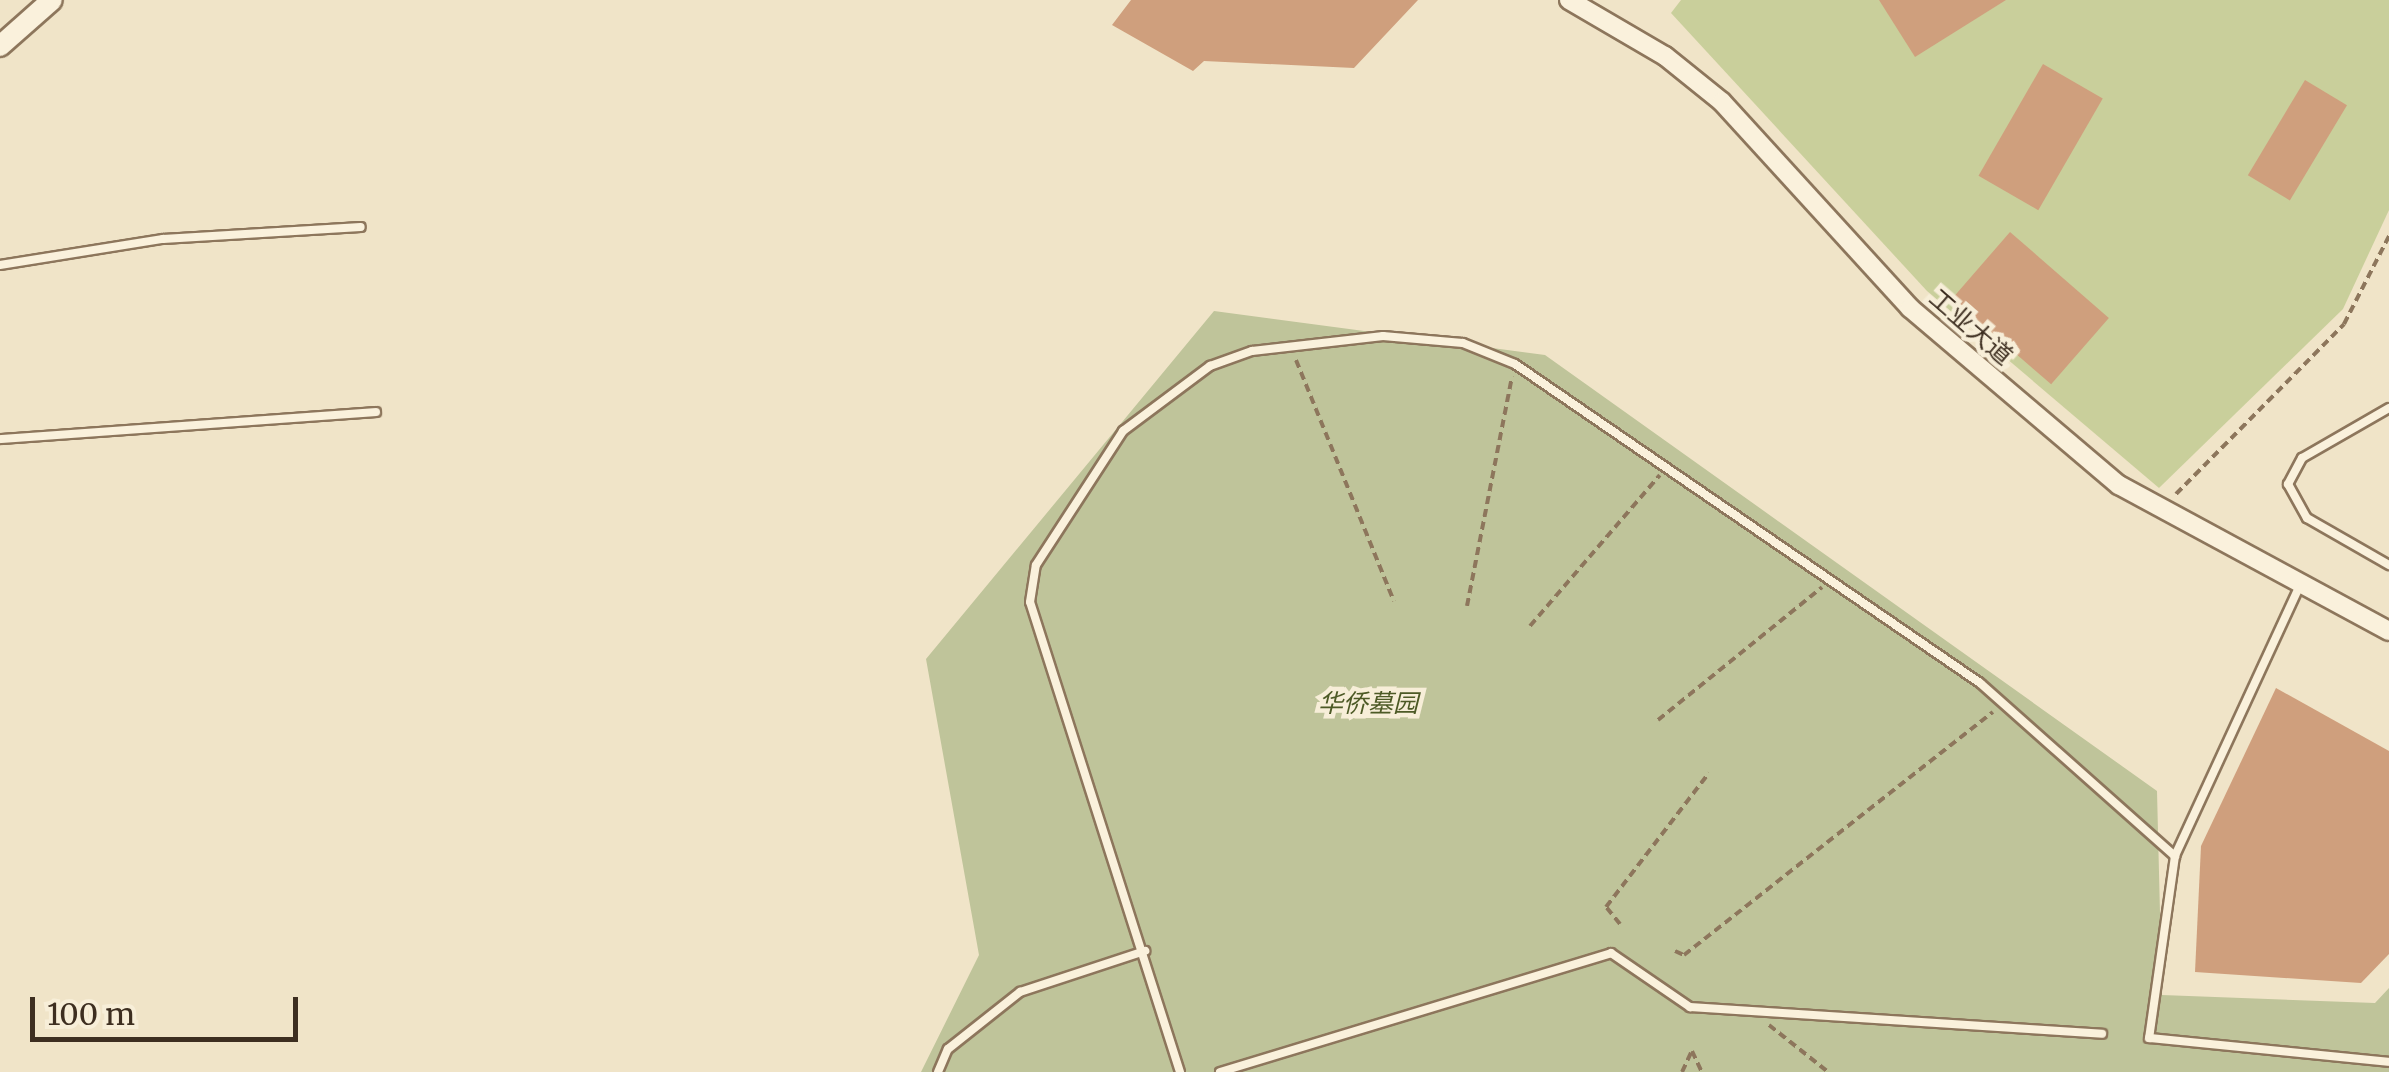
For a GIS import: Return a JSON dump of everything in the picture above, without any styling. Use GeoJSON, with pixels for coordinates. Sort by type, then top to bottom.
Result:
{"type":"FeatureCollection","features":[{"type":"Feature","properties":{"kind":"main road"},"geometry":{"type":"LineString","coordinates":[[0,46],[52,0]]}},
{"type":"Feature","properties":{"kind":"street","name":"工业大道"},"geometry":{"type":"LineString","coordinates":[[1569,0],[1665,56],[1722,102],[1910,308],[2119,485],[2389,631]]}},
{"type":"Feature","properties":{"kind":"lane"},"geometry":{"type":"LineString","coordinates":[[0,265],[163,239],[361,227]]}},
{"type":"Feature","properties":{"kind":"lane"},"geometry":{"type":"LineString","coordinates":[[1180,1072],[1145,951],[1030,602],[1036,565],[1124,430],[1158,400],[1210,366],[1289,344],[1440,340],[1514,364],[2005,702],[2175,856]]}},
{"type":"Feature","properties":{"kind":"lane"},"geometry":{"type":"LineString","coordinates":[[2389,408],[2302,458],[2288,484],[2307,518],[2389,564]]}},
{"type":"Feature","properties":{"kind":"lane"},"geometry":{"type":"LineString","coordinates":[[0,438],[376,412]]}},
{"type":"Feature","properties":{"kind":"lane"},"geometry":{"type":"LineString","coordinates":[[2300,583],[2175,856],[2149,1038],[2389,1062]]}},
{"type":"Feature","properties":{"kind":"lane"},"geometry":{"type":"LineString","coordinates":[[938,1072],[948,1049],[1020,992],[1145,951]]}},
{"type":"Feature","properties":{"kind":"lane"},"geometry":{"type":"LineString","coordinates":[[1220,1072],[1611,953],[1690,1007],[2102,1034]]}},
{"type":"Feature","properties":{"kind":"path"},"geometry":{"type":"LineString","coordinates":[[2162,508],[2344,324],[2389,236]]}},
{"type":"Feature","properties":{"kind":"path"},"geometry":{"type":"LineString","coordinates":[[1289,344],[1394,601]]}},
{"type":"Feature","properties":{"kind":"path"},"geometry":{"type":"LineString","coordinates":[[1467,606],[1514,364]]}},
{"type":"Feature","properties":{"kind":"path"},"geometry":{"type":"LineString","coordinates":[[1530,626],[1666,468]]}},
{"type":"Feature","properties":{"kind":"path"},"geometry":{"type":"LineString","coordinates":[[1658,720],[1830,580]]}},
{"type":"Feature","properties":{"kind":"path"},"geometry":{"type":"LineString","coordinates":[[1675,951],[1684,954],[2005,702]]}},
{"type":"Feature","properties":{"kind":"path"},"geometry":{"type":"LineString","coordinates":[[1620,924],[1606,907],[1709,773]]}},
{"type":"Feature","properties":{"kind":"path"},"geometry":{"type":"LineString","coordinates":[[1751,1011],[1828,1072]]}},
{"type":"Feature","properties":{"kind":"path"},"geometry":{"type":"LineString","coordinates":[[1682,1072],[1692,1051],[1702,1072]]}},
{"type":"Feature","properties":{"kind":"green space"},"geometry":{"type":"Polygon","coordinates":[[[1681,0],[2389,0],[2389,210],[2343,309],[2159,488],[1927,291],[1671,13],[1681,0]]]}},
{"type":"Feature","properties":{"kind":"green space","name":"华侨墓园"},"geometry":{"type":"Polygon","coordinates":[[[1214,311],[1545,355],[2157,791],[2162,995],[2375,1003],[2389,988],[2389,1072],[921,1072],[979,955],[926,659],[1214,311]]]}},
{"type":"Feature","properties":{"kind":"building"},"geometry":{"type":"Polygon","coordinates":[[[1131,0],[1418,0],[1354,68],[1204,61],[1193,71],[1112,25],[1131,0]]]}},
{"type":"Feature","properties":{"kind":"building"},"geometry":{"type":"Polygon","coordinates":[[[1879,0],[2006,0],[1915,57],[1879,0]]]}},
{"type":"Feature","properties":{"kind":"building"},"geometry":{"type":"Polygon","coordinates":[[[2043,64],[2103,98],[2038,210],[1978,176],[2043,64]]]}},
{"type":"Feature","properties":{"kind":"building"},"geometry":{"type":"Polygon","coordinates":[[[2305,80],[2347,105],[2290,200],[2248,175],[2305,80]]]}},
{"type":"Feature","properties":{"kind":"building"},"geometry":{"type":"Polygon","coordinates":[[[2010,232],[2109,318],[2051,384],[1952,298],[2010,232]]]}},
{"type":"Feature","properties":{"kind":"building"},"geometry":{"type":"Polygon","coordinates":[[[2276,688],[2389,751],[2389,954],[2361,983],[2195,972],[2201,846],[2276,688]]]}}]}
